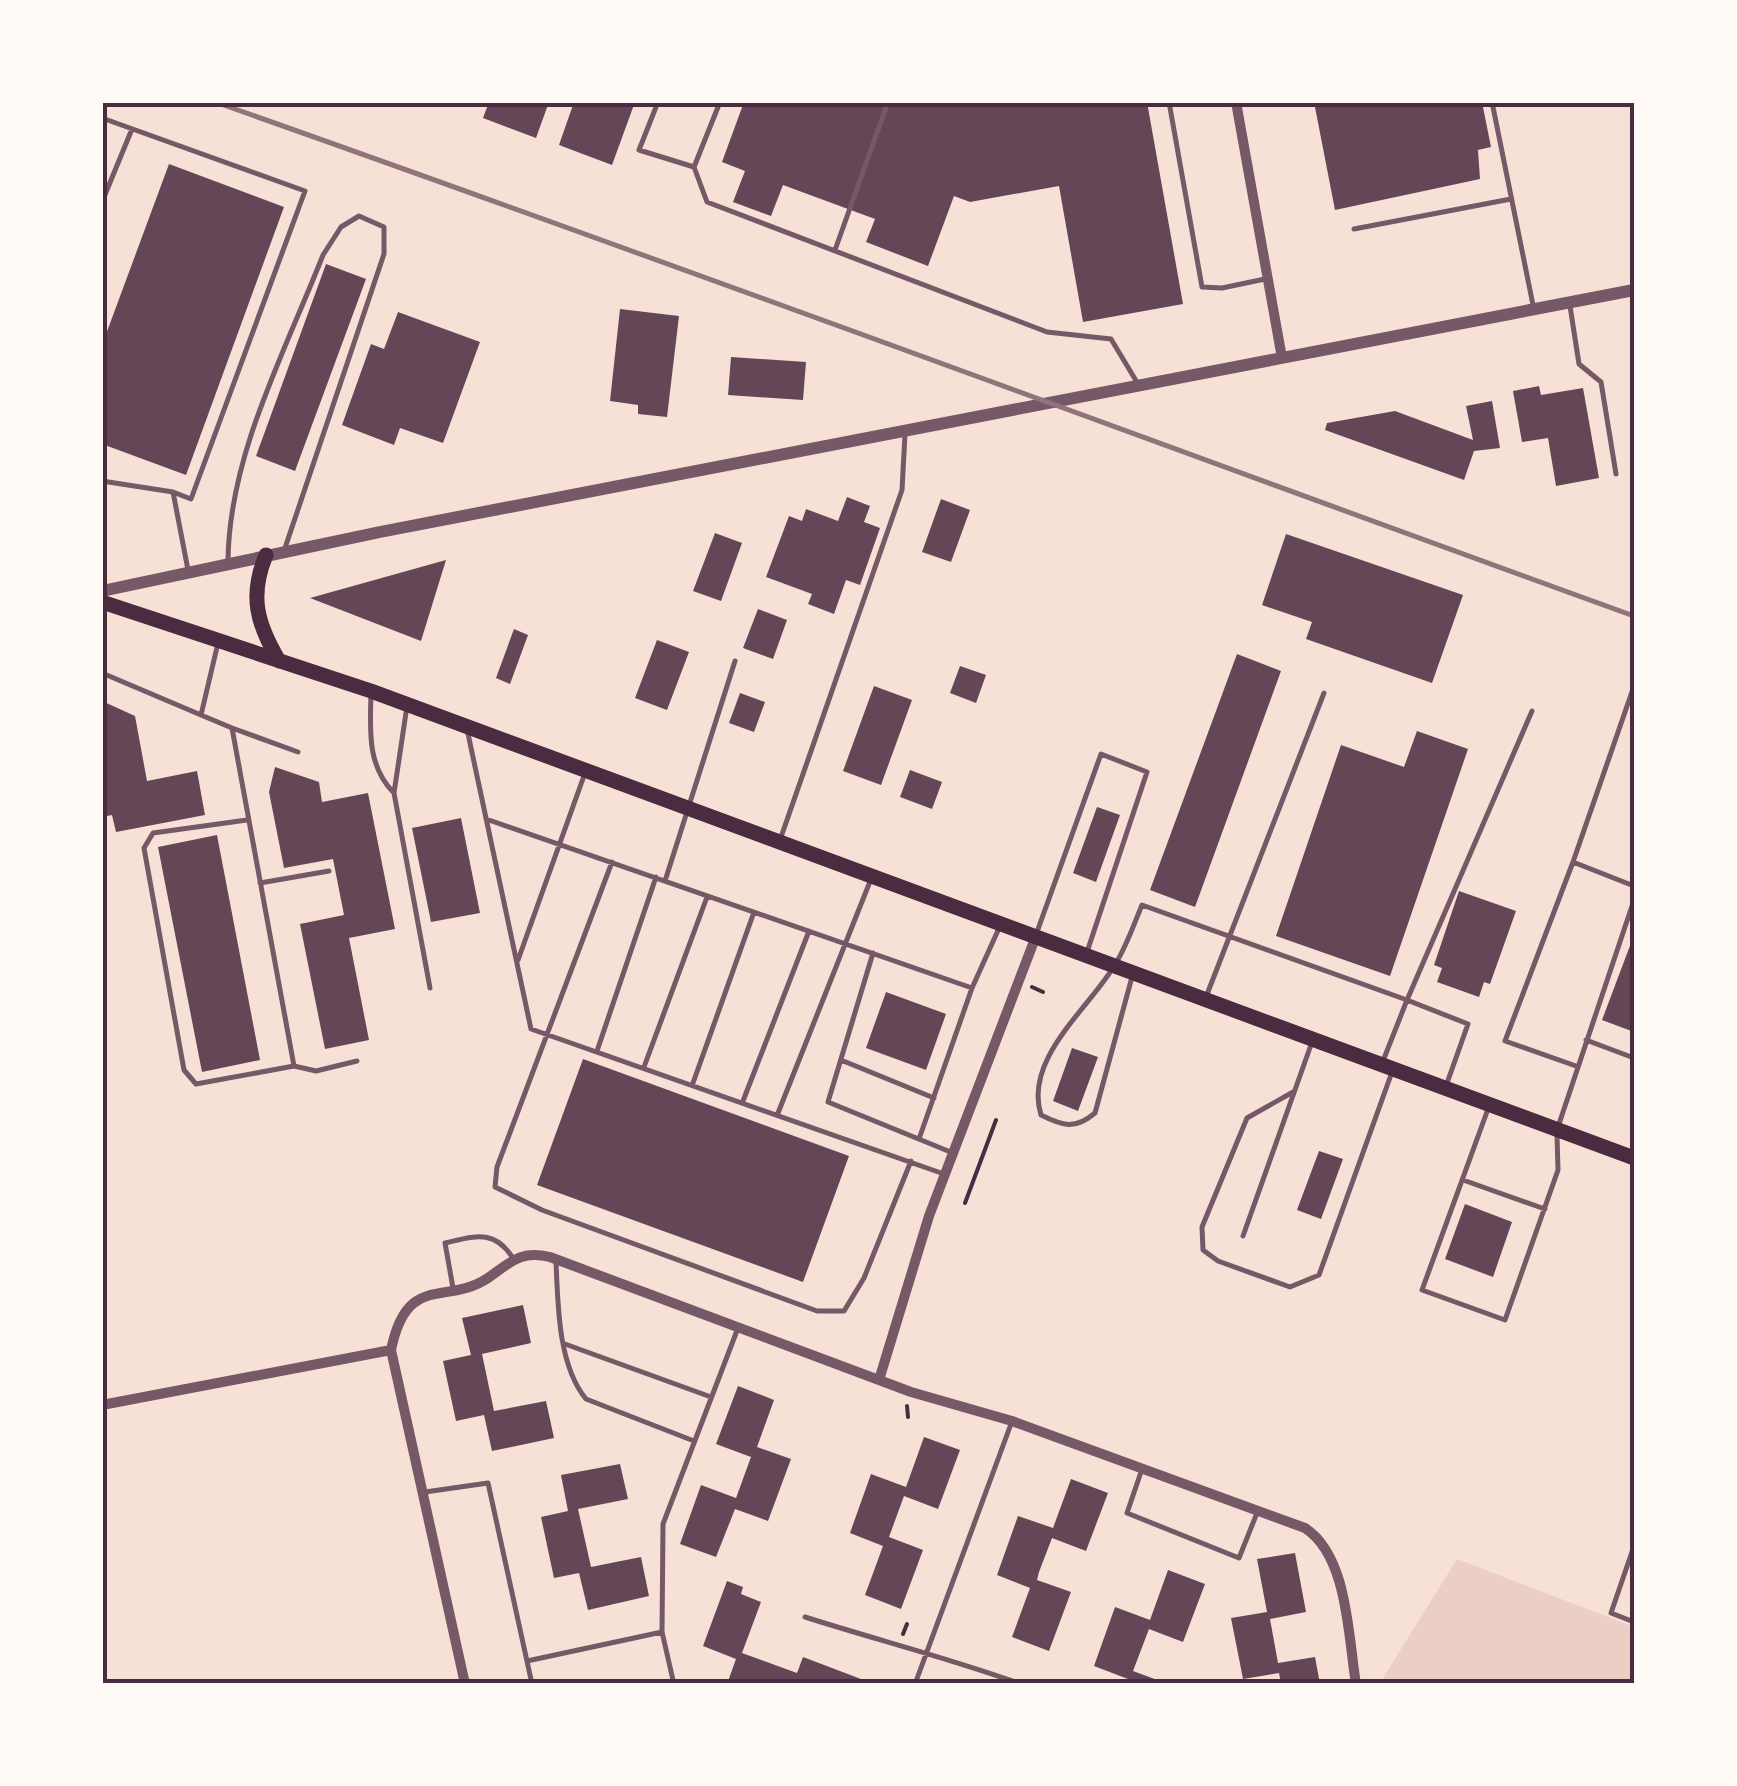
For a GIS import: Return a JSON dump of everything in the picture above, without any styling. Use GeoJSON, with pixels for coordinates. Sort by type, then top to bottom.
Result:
{"type":"FeatureCollection","features":[{"type":"Feature","properties":{"kind":"main road"},"geometry":{"type":"LineString","coordinates":[[266,556],[254,598],[264,635],[278,661]]}},
{"type":"Feature","properties":{"kind":"main road"},"geometry":{"type":"LineString","coordinates":[[102,602],[467,726],[1634,1158]]}},
{"type":"Feature","properties":{"kind":"street"},"geometry":{"type":"LineString","coordinates":[[1236,102],[1282,358]]}},
{"type":"Feature","properties":{"kind":"street"},"geometry":{"type":"LineString","coordinates":[[102,591],[284,552],[1634,290]]}},
{"type":"Feature","properties":{"kind":"street"},"geometry":{"type":"LineString","coordinates":[[879,1380],[945,1174],[1036,936]]}},
{"type":"Feature","properties":{"kind":"street"},"geometry":{"type":"LineString","coordinates":[[465,1684],[390,1350],[395,1328],[414,1304],[486,1279],[513,1258],[536,1254],[879,1380],[1012,1421],[1141,1472],[1305,1528],[1326,1545],[1339,1590],[1356,1684]]}},
{"type":"Feature","properties":{"kind":"street"},"geometry":{"type":"LineString","coordinates":[[102,1405],[390,1350]]}},
{"type":"Feature","properties":{"kind":"lane"},"geometry":{"type":"LineString","coordinates":[[658,102],[639,150],[694,166]]}},
{"type":"Feature","properties":{"kind":"lane"},"geometry":{"type":"LineString","coordinates":[[720,102],[694,166],[706,202],[1048,332],[1111,339],[1140,387]]}},
{"type":"Feature","properties":{"kind":"lane"},"geometry":{"type":"LineString","coordinates":[[835,251],[888,102]]}},
{"type":"Feature","properties":{"kind":"lane"},"geometry":{"type":"LineString","coordinates":[[1169,102],[1202,287],[1222,288],[1268,278]]}},
{"type":"Feature","properties":{"kind":"lane"},"geometry":{"type":"LineString","coordinates":[[1492,102],[1534,310]]}},
{"type":"Feature","properties":{"kind":"lane"},"geometry":{"type":"LineString","coordinates":[[102,118],[305,191],[191,500],[173,492],[102,481]]}},
{"type":"Feature","properties":{"kind":"lane"},"geometry":{"type":"LineString","coordinates":[[102,202],[132,129]]}},
{"type":"Feature","properties":{"kind":"lane"},"geometry":{"type":"LineString","coordinates":[[1354,229],[1510,198]]}},
{"type":"Feature","properties":{"kind":"lane"},"geometry":{"type":"LineString","coordinates":[[228,564],[228,527],[248,445],[323,255],[341,227],[359,216],[384,227],[384,254],[284,552]]}},
{"type":"Feature","properties":{"kind":"lane"},"geometry":{"type":"LineString","coordinates":[[1569,303],[1580,364],[1600,382],[1616,474]]}},
{"type":"Feature","properties":{"kind":"lane"},"geometry":{"type":"LineString","coordinates":[[779,842],[902,490],[905,434]]}},
{"type":"Feature","properties":{"kind":"lane"},"geometry":{"type":"LineString","coordinates":[[173,492],[189,573]]}},
{"type":"Feature","properties":{"kind":"lane"},"geometry":{"type":"LineString","coordinates":[[202,715],[219,640]]}},
{"type":"Feature","properties":{"kind":"lane"},"geometry":{"type":"LineString","coordinates":[[665,881],[734,661]]}},
{"type":"Feature","properties":{"kind":"lane"},"geometry":{"type":"LineString","coordinates":[[102,673],[298,752]]}},
{"type":"Feature","properties":{"kind":"lane"},"geometry":{"type":"LineString","coordinates":[[1576,1066],[1505,1041],[1634,686]]}},
{"type":"Feature","properties":{"kind":"lane"},"geometry":{"type":"LineString","coordinates":[[372,692],[370,738],[374,764],[394,793]]}},
{"type":"Feature","properties":{"kind":"lane"},"geometry":{"type":"LineString","coordinates":[[1206,999],[1324,692]]}},
{"type":"Feature","properties":{"kind":"lane"},"geometry":{"type":"LineString","coordinates":[[407,705],[394,793],[430,988]]}},
{"type":"Feature","properties":{"kind":"lane"},"geometry":{"type":"LineString","coordinates":[[1293,1092],[1248,1118],[1202,1227],[1203,1250],[1218,1261],[1290,1288],[1319,1275],[1407,1000],[1532,711]]}},
{"type":"Feature","properties":{"kind":"lane"},"geometry":{"type":"LineString","coordinates":[[467,726],[531,1028],[945,1174]]}},
{"type":"Feature","properties":{"kind":"lane"},"geometry":{"type":"LineString","coordinates":[[232,728],[294,1066]]}},
{"type":"Feature","properties":{"kind":"lane"},"geometry":{"type":"LineString","coordinates":[[1036,936],[1100,754],[1148,772],[1086,955]]}},
{"type":"Feature","properties":{"kind":"lane"},"geometry":{"type":"LineString","coordinates":[[517,962],[586,770]]}},
{"type":"Feature","properties":{"kind":"lane"},"geometry":{"type":"LineString","coordinates":[[486,818],[972,988]]}},
{"type":"Feature","properties":{"kind":"lane"},"geometry":{"type":"LineString","coordinates":[[247,820],[153,832],[144,848],[143,860],[184,1070],[196,1084],[294,1066],[316,1071],[358,1060]]}},
{"type":"Feature","properties":{"kind":"lane"},"geometry":{"type":"LineString","coordinates":[[612,862],[550,1035],[497,1167],[495,1188],[542,1210],[817,1311],[844,1311],[864,1278],[911,1162]]}},
{"type":"Feature","properties":{"kind":"lane"},"geometry":{"type":"LineString","coordinates":[[1572,862],[1634,886]]}},
{"type":"Feature","properties":{"kind":"lane"},"geometry":{"type":"LineString","coordinates":[[260,883],[329,871]]}},
{"type":"Feature","properties":{"kind":"lane"},"geometry":{"type":"LineString","coordinates":[[598,1052],[656,877]]}},
{"type":"Feature","properties":{"kind":"lane"},"geometry":{"type":"LineString","coordinates":[[778,1113],[842,943],[872,877]]}},
{"type":"Feature","properties":{"kind":"lane"},"geometry":{"type":"LineString","coordinates":[[644,1068],[708,896]]}},
{"type":"Feature","properties":{"kind":"lane"},"geometry":{"type":"LineString","coordinates":[[1490,1104],[1422,1290],[1504,1320],[1558,1170],[1557,1130],[1634,900]]}},
{"type":"Feature","properties":{"kind":"lane"},"geometry":{"type":"LineString","coordinates":[[1133,972],[1095,1112],[1084,1123],[1065,1127],[1041,1115],[1036,1100],[1050,1057],[1082,1006],[1115,966],[1142,905],[1468,1024],[1446,1088]]}},
{"type":"Feature","properties":{"kind":"lane"},"geometry":{"type":"LineString","coordinates":[[692,1084],[754,912]]}},
{"type":"Feature","properties":{"kind":"lane"},"geometry":{"type":"LineString","coordinates":[[919,1139],[972,988],[1001,923]]}},
{"type":"Feature","properties":{"kind":"lane"},"geometry":{"type":"LineString","coordinates":[[743,1101],[808,932]]}},
{"type":"Feature","properties":{"kind":"lane"},"geometry":{"type":"LineString","coordinates":[[873,953],[828,1102],[953,1153]]}},
{"type":"Feature","properties":{"kind":"lane"},"geometry":{"type":"LineString","coordinates":[[1242,1236],[1313,1039]]}},
{"type":"Feature","properties":{"kind":"lane"},"geometry":{"type":"LineString","coordinates":[[1586,1040],[1634,1058]]}},
{"type":"Feature","properties":{"kind":"lane"},"geometry":{"type":"LineString","coordinates":[[841,1060],[934,1098]]}},
{"type":"Feature","properties":{"kind":"lane"},"geometry":{"type":"LineString","coordinates":[[1462,1179],[1545,1209]]}},
{"type":"Feature","properties":{"kind":"lane"},"geometry":{"type":"LineString","coordinates":[[453,1288],[445,1242],[485,1234],[502,1242],[513,1258]]}},
{"type":"Feature","properties":{"kind":"lane"},"geometry":{"type":"LineString","coordinates":[[556,1259],[565,1344],[574,1385],[586,1399],[695,1441]]}},
{"type":"Feature","properties":{"kind":"lane"},"geometry":{"type":"LineString","coordinates":[[658,1684],[673,1680],[662,1632],[663,1524],[738,1328]]}},
{"type":"Feature","properties":{"kind":"lane"},"geometry":{"type":"LineString","coordinates":[[565,1344],[711,1398]]}},
{"type":"Feature","properties":{"kind":"lane"},"geometry":{"type":"LineString","coordinates":[[915,1684],[1012,1421]]}},
{"type":"Feature","properties":{"kind":"lane"},"geometry":{"type":"LineString","coordinates":[[1141,1472],[1127,1514],[1239,1558],[1257,1512]]}},
{"type":"Feature","properties":{"kind":"lane"},"geometry":{"type":"LineString","coordinates":[[422,1492],[488,1483],[532,1684]]}},
{"type":"Feature","properties":{"kind":"lane"},"geometry":{"type":"LineString","coordinates":[[1634,1546],[1610,1614],[1634,1622]]}},
{"type":"Feature","properties":{"kind":"lane"},"geometry":{"type":"LineString","coordinates":[[805,1617],[878,1641],[927,1650],[1021,1684]]}},
{"type":"Feature","properties":{"kind":"lane"},"geometry":{"type":"LineString","coordinates":[[527,1660],[662,1632]]}},
{"type":"Feature","properties":{"kind":"path"},"geometry":{"type":"LineString","coordinates":[[965,1203],[996,1120]]}},
{"type":"Feature","properties":{"kind":"shaded area"},"geometry":{"type":"Polygon","coordinates":[[[1457,1559],[1634,1627],[1634,1683],[1380,1683],[1457,1559]]]}},
{"type":"Feature","properties":{"kind":"building"},"geometry":{"type":"Polygon","coordinates":[[[489,102],[549,102],[536,138],[483,118],[489,102]]]}},
{"type":"Feature","properties":{"kind":"building"},"geometry":{"type":"Polygon","coordinates":[[[574,102],[635,102],[612,165],[559,145],[574,102]]]}},
{"type":"Feature","properties":{"kind":"building"},"geometry":{"type":"Polygon","coordinates":[[[744,102],[1147,102],[1183,304],[1083,322],[1059,186],[970,202],[954,196],[928,266],[866,242],[875,219],[783,185],[771,216],[733,202],[745,171],[722,162],[744,102]]]}},
{"type":"Feature","properties":{"kind":"building"},"geometry":{"type":"Polygon","coordinates":[[[1314,102],[1482,102],[1491,147],[1478,150],[1480,179],[1335,210],[1314,102]]]}},
{"type":"Feature","properties":{"kind":"building"},"geometry":{"type":"Polygon","coordinates":[[[169,164],[284,207],[186,475],[102,444],[102,345],[169,164]]]}},
{"type":"Feature","properties":{"kind":"building"},"geometry":{"type":"Polygon","coordinates":[[[326,264],[366,279],[295,471],[256,456],[326,264]]]}},
{"type":"Feature","properties":{"kind":"building"},"geometry":{"type":"Polygon","coordinates":[[[620,309],[679,316],[667,417],[638,414],[638,405],[610,401],[620,309]]]}},
{"type":"Feature","properties":{"kind":"building"},"geometry":{"type":"Polygon","coordinates":[[[398,312],[480,342],[443,443],[400,428],[394,445],[342,425],[371,344],[384,349],[398,312]]]}},
{"type":"Feature","properties":{"kind":"building"},"geometry":{"type":"Polygon","coordinates":[[[731,357],[806,362],[803,400],[728,395],[731,357]]]}},
{"type":"Feature","properties":{"kind":"building"},"geometry":{"type":"Polygon","coordinates":[[[1539,386],[1541,395],[1583,388],[1599,478],[1556,486],[1548,438],[1522,442],[1513,391],[1539,386]]]}},
{"type":"Feature","properties":{"kind":"building"},"geometry":{"type":"Polygon","coordinates":[[[1492,401],[1500,448],[1474,451],[1464,480],[1325,430],[1327,423],[1395,411],[1473,440],[1466,406],[1492,401]]]}},
{"type":"Feature","properties":{"kind":"building"},"geometry":{"type":"Polygon","coordinates":[[[847,497],[870,506],[864,522],[880,528],[860,585],[846,580],[834,614],[808,604],[812,594],[766,577],[789,516],[802,521],[806,509],[838,521],[847,497]]]}},
{"type":"Feature","properties":{"kind":"building"},"geometry":{"type":"Polygon","coordinates":[[[941,499],[970,510],[951,562],[922,552],[941,499]]]}},
{"type":"Feature","properties":{"kind":"building"},"geometry":{"type":"Polygon","coordinates":[[[715,533],[742,543],[721,601],[693,591],[715,533]]]}},
{"type":"Feature","properties":{"kind":"building"},"geometry":{"type":"Polygon","coordinates":[[[1286,534],[1463,595],[1432,683],[1306,639],[1312,622],[1262,605],[1286,534]]]}},
{"type":"Feature","properties":{"kind":"building"},"geometry":{"type":"Polygon","coordinates":[[[446,560],[421,641],[310,598],[446,560]]]}},
{"type":"Feature","properties":{"kind":"building"},"geometry":{"type":"Polygon","coordinates":[[[758,609],[787,620],[773,659],[743,648],[758,609]]]}},
{"type":"Feature","properties":{"kind":"building"},"geometry":{"type":"Polygon","coordinates":[[[514,629],[528,635],[510,684],[496,678],[514,629]]]}},
{"type":"Feature","properties":{"kind":"building"},"geometry":{"type":"Polygon","coordinates":[[[657,640],[689,652],[667,710],[635,698],[657,640]]]}},
{"type":"Feature","properties":{"kind":"building"},"geometry":{"type":"Polygon","coordinates":[[[1237,654],[1281,671],[1195,907],[1150,890],[1237,654]]]}},
{"type":"Feature","properties":{"kind":"building"},"geometry":{"type":"Polygon","coordinates":[[[960,666],[986,675],[976,703],[950,693],[960,666]]]}},
{"type":"Feature","properties":{"kind":"building"},"geometry":{"type":"Polygon","coordinates":[[[874,686],[912,700],[881,785],[843,771],[874,686]]]}},
{"type":"Feature","properties":{"kind":"building"},"geometry":{"type":"Polygon","coordinates":[[[740,693],[765,702],[754,732],[729,723],[740,693]]]}},
{"type":"Feature","properties":{"kind":"building"},"geometry":{"type":"Polygon","coordinates":[[[102,701],[135,716],[147,781],[197,771],[205,815],[116,832],[112,815],[102,817],[102,701]]]}},
{"type":"Feature","properties":{"kind":"building"},"geometry":{"type":"Polygon","coordinates":[[[1417,731],[1468,749],[1390,976],[1276,936],[1341,745],[1404,767],[1417,731]]]}},
{"type":"Feature","properties":{"kind":"building"},"geometry":{"type":"Polygon","coordinates":[[[275,767],[319,782],[322,802],[368,793],[395,929],[349,938],[369,1040],[325,1049],[300,924],[344,915],[333,859],[284,868],[269,792],[275,767]]]}},
{"type":"Feature","properties":{"kind":"building"},"geometry":{"type":"Polygon","coordinates":[[[910,770],[942,782],[932,809],[900,797],[910,770]]]}},
{"type":"Feature","properties":{"kind":"building"},"geometry":{"type":"Polygon","coordinates":[[[1097,807],[1120,815],[1096,882],[1073,873],[1097,807]]]}},
{"type":"Feature","properties":{"kind":"building"},"geometry":{"type":"Polygon","coordinates":[[[461,818],[480,913],[431,922],[412,828],[461,818]]]}},
{"type":"Feature","properties":{"kind":"building"},"geometry":{"type":"Polygon","coordinates":[[[217,835],[260,1060],[202,1072],[158,847],[217,835]]]}},
{"type":"Feature","properties":{"kind":"building"},"geometry":{"type":"Polygon","coordinates":[[[1459,891],[1516,911],[1490,984],[1484,982],[1479,997],[1437,982],[1442,968],[1434,965],[1459,891]]]}},
{"type":"Feature","properties":{"kind":"building"},"geometry":{"type":"Polygon","coordinates":[[[1634,935],[1634,1032],[1602,1020],[1634,935]]]}},
{"type":"Feature","properties":{"kind":"building"},"geometry":{"type":"Polygon","coordinates":[[[886,992],[946,1014],[926,1070],[866,1048],[886,992]]]}},
{"type":"Feature","properties":{"kind":"building"},"geometry":{"type":"Polygon","coordinates":[[[1072,1048],[1098,1057],[1078,1111],[1053,1101],[1072,1048]]]}},
{"type":"Feature","properties":{"kind":"building"},"geometry":{"type":"Polygon","coordinates":[[[583,1059],[849,1156],[803,1282],[537,1185],[583,1059]]]}},
{"type":"Feature","properties":{"kind":"building"},"geometry":{"type":"Polygon","coordinates":[[[1319,1151],[1343,1159],[1321,1219],[1297,1210],[1319,1151]]]}},
{"type":"Feature","properties":{"kind":"building"},"geometry":{"type":"Polygon","coordinates":[[[1465,1204],[1512,1222],[1493,1277],[1445,1259],[1465,1204]]]}},
{"type":"Feature","properties":{"kind":"building"},"geometry":{"type":"Polygon","coordinates":[[[523,1305],[531,1343],[482,1354],[494,1411],[546,1401],[554,1438],[492,1451],[484,1415],[456,1421],[443,1361],[471,1355],[462,1318],[523,1305]]]}},
{"type":"Feature","properties":{"kind":"building"},"geometry":{"type":"Polygon","coordinates":[[[738,1386],[774,1400],[757,1447],[791,1459],[768,1521],[735,1509],[716,1557],[680,1544],[701,1485],[736,1498],[751,1457],[716,1444],[738,1386]]]}},
{"type":"Feature","properties":{"kind":"building"},"geometry":{"type":"Polygon","coordinates":[[[924,1437],[960,1450],[938,1509],[904,1496],[889,1537],[923,1550],[901,1609],[865,1595],[883,1546],[850,1533],[871,1474],[906,1487],[924,1437]]]}},
{"type":"Feature","properties":{"kind":"building"},"geometry":{"type":"Polygon","coordinates":[[[620,1464],[628,1499],[578,1509],[591,1567],[641,1557],[649,1596],[588,1610],[579,1573],[554,1578],[541,1517],[568,1511],[561,1475],[620,1464]]]}},
{"type":"Feature","properties":{"kind":"building"},"geometry":{"type":"Polygon","coordinates":[[[1071,1479],[1108,1493],[1086,1551],[1052,1538],[1039,1572],[1037,1580],[1071,1592],[1049,1651],[1012,1637],[1030,1588],[997,1575],[1018,1516],[1053,1528],[1071,1479]]]}},
{"type":"Feature","properties":{"kind":"building"},"geometry":{"type":"Polygon","coordinates":[[[1295,1553],[1306,1612],[1270,1619],[1278,1663],[1315,1657],[1320,1684],[1281,1684],[1279,1673],[1243,1679],[1231,1618],[1267,1612],[1257,1559],[1295,1553]]]}},
{"type":"Feature","properties":{"kind":"building"},"geometry":{"type":"Polygon","coordinates":[[[1168,1570],[1205,1584],[1183,1642],[1149,1629],[1133,1671],[1168,1684],[1126,1684],[1128,1679],[1094,1666],[1115,1607],[1150,1620],[1168,1570]]]}},
{"type":"Feature","properties":{"kind":"building"},"geometry":{"type":"Polygon","coordinates":[[[727,1581],[743,1587],[741,1594],[761,1602],[742,1653],[797,1673],[803,1657],[861,1679],[859,1684],[727,1684],[736,1659],[703,1646],[727,1581]]]}},
{"type":"Feature","properties":{"kind":"railway"},"geometry":{"type":"LineString","coordinates":[[215,102],[1634,616]]}}]}
